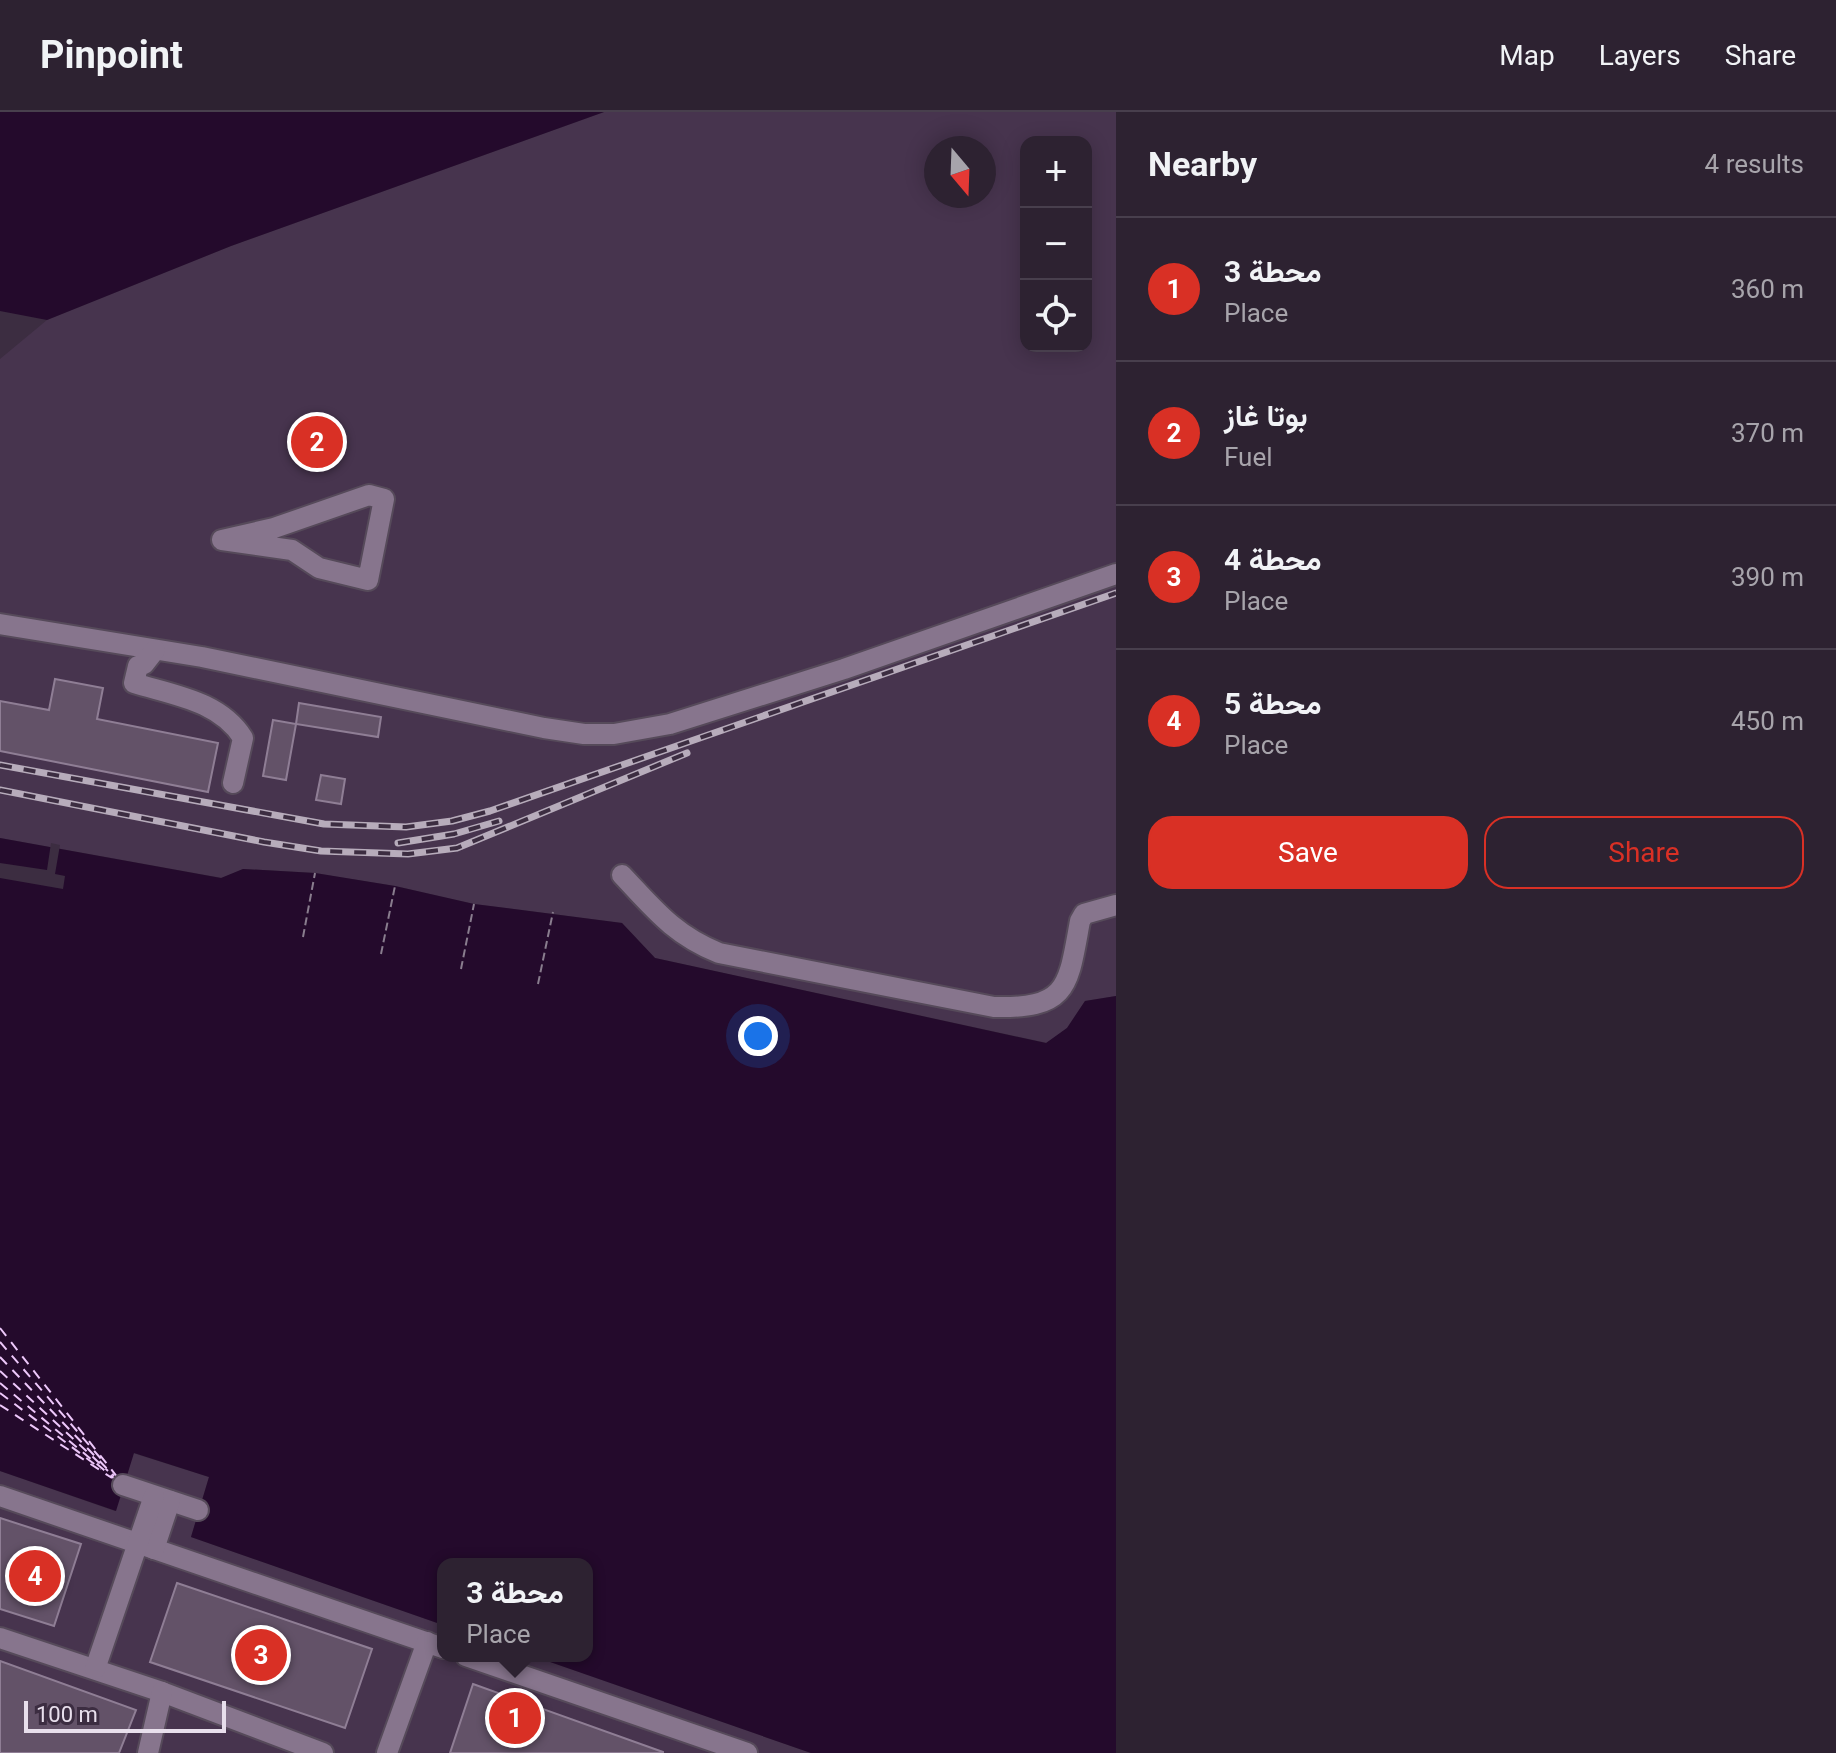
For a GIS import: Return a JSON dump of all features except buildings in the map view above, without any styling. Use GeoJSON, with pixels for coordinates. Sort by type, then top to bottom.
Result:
{"type":"FeatureCollection","features":[{"type":"Feature","properties":{"kind":"street"},"geometry":{"type":"LineString","coordinates":[[369,495],[384,499],[368,580],[319,568],[292,550],[222,540],[274,528],[369,495]]}},
{"type":"Feature","properties":{"kind":"street"},"geometry":{"type":"LineString","coordinates":[[0,624],[202,657],[544,728],[584,734],[614,734],[670,724],[844,669],[1116,574]]}},
{"type":"Feature","properties":{"kind":"street"},"geometry":{"type":"LineString","coordinates":[[155,650],[144,664],[138,666],[134,683],[204,704],[234,723],[243,738],[233,783]]}},
{"type":"Feature","properties":{"kind":"street"},"geometry":{"type":"LineString","coordinates":[[622,875],[671,926],[692,942],[719,953],[994,1007],[1040,1004],[1053,998],[1063,988],[1071,970],[1084,914],[1116,905]]}},
{"type":"Feature","properties":{"kind":"street"},"geometry":{"type":"LineString","coordinates":[[123,1485],[198,1510]]}},
{"type":"Feature","properties":{"kind":"street"},"geometry":{"type":"LineString","coordinates":[[0,1496],[435,1645],[387,1753]]}},
{"type":"Feature","properties":{"kind":"street"},"geometry":{"type":"LineString","coordinates":[[95,1669],[147,1546],[162,1499]]}},
{"type":"Feature","properties":{"kind":"street"},"geometry":{"type":"LineString","coordinates":[[0,1638],[162,1692],[323,1753]]}},
{"type":"Feature","properties":{"kind":"street"},"geometry":{"type":"LineString","coordinates":[[482,1662],[698,1745],[739,1752]]}},
{"type":"Feature","properties":{"kind":"street"},"geometry":{"type":"LineString","coordinates":[[148,1753],[162,1692]]}},
{"type":"Feature","properties":{"kind":"path"},"geometry":{"type":"LineString","coordinates":[[303,937],[315,873]]}},
{"type":"Feature","properties":{"kind":"path"},"geometry":{"type":"LineString","coordinates":[[381,954],[395,886]]}},
{"type":"Feature","properties":{"kind":"path"},"geometry":{"type":"LineString","coordinates":[[461,969],[474,904]]}},
{"type":"Feature","properties":{"kind":"path"},"geometry":{"type":"LineString","coordinates":[[538,984],[553,912]]}},
{"type":"Feature","properties":{"kind":"shaded area"},"geometry":{"type":"Polygon","coordinates":[[[0,112],[604,112],[231,246],[47,320],[0,311],[0,112]]]}},
{"type":"Feature","properties":{"kind":"shaded area"},"geometry":{"type":"Polygon","coordinates":[[[604,112],[1116,112],[1116,996],[1085,1001],[1067,1028],[1047,1043],[655,958],[622,923],[474,904],[395,886],[315,873],[243,869],[222,878],[0,838],[0,359],[47,320],[231,246],[604,112]]]}},
{"type":"Feature","properties":{"kind":"shaded area"},"geometry":{"type":"Polygon","coordinates":[[[0,838],[221,878],[243,869],[315,873],[395,886],[474,904],[622,923],[655,958],[1046,1043],[1067,1028],[1085,1001],[1116,996],[1116,1753],[811,1753],[550,1662],[593,1662],[593,1558],[437,1558],[437,1623],[191,1537],[209,1477],[134,1453],[116,1511],[0,1471],[0,838]]]}},
{"type":"Feature","properties":{"kind":"shaded area"},"geometry":{"type":"Polygon","coordinates":[[[133,1453],[209,1477],[191,1537],[437,1623],[437,1662],[550,1662],[811,1753],[0,1753],[0,1471],[115,1511],[133,1453]]]}},
{"type":"Feature","properties":{"kind":"pier"},"geometry":{"type":"Polygon","coordinates":[[[51,843],[60,845],[55,874],[65,876],[63,889],[0,878],[0,863],[47,870],[51,843]]]}},
{"type":"Feature","properties":{"kind":"ferry route"},"geometry":{"type":"LineString","coordinates":[[0,1328],[118,1478]]}},
{"type":"Feature","properties":{"kind":"ferry route"},"geometry":{"type":"LineString","coordinates":[[0,1342],[102,1460]]}},
{"type":"Feature","properties":{"kind":"ferry route"},"geometry":{"type":"LineString","coordinates":[[0,1357],[114,1476]]}},
{"type":"Feature","properties":{"kind":"ferry route"},"geometry":{"type":"LineString","coordinates":[[0,1371],[108,1471]]}},
{"type":"Feature","properties":{"kind":"ferry route"},"geometry":{"type":"LineString","coordinates":[[0,1383],[116,1480]]}},
{"type":"Feature","properties":{"kind":"ferry route"},"geometry":{"type":"LineString","coordinates":[[0,1393],[101,1469]]}},
{"type":"Feature","properties":{"kind":"ferry route"},"geometry":{"type":"LineString","coordinates":[[0,1405],[112,1478]]}},
{"type":"Feature","properties":{"kind":"railway"},"geometry":{"type":"LineString","coordinates":[[0,765],[324,824],[406,827],[452,821],[490,811],[1116,593]]}},
{"type":"Feature","properties":{"kind":"railway"},"geometry":{"type":"LineString","coordinates":[[0,790],[321,851],[408,854],[457,848],[687,753]]}},
{"type":"Feature","properties":{"kind":"railway"},"geometry":{"type":"LineString","coordinates":[[398,843],[454,834],[499,821]]}},
{"type":"Feature","properties":{"kind":"place","name":"بوتا غاز"},"geometry":{"type":"Point","coordinates":[317,442]}},
{"type":"Feature","properties":{"kind":"place","name":"محطة 5"},"geometry":{"type":"Point","coordinates":[35,1576]}},
{"type":"Feature","properties":{"kind":"place","name":"محطة 4"},"geometry":{"type":"Point","coordinates":[261,1655]}},
{"type":"Feature","properties":{"kind":"place","name":"محطة 3"},"geometry":{"type":"Point","coordinates":[515,1718]}}]}
